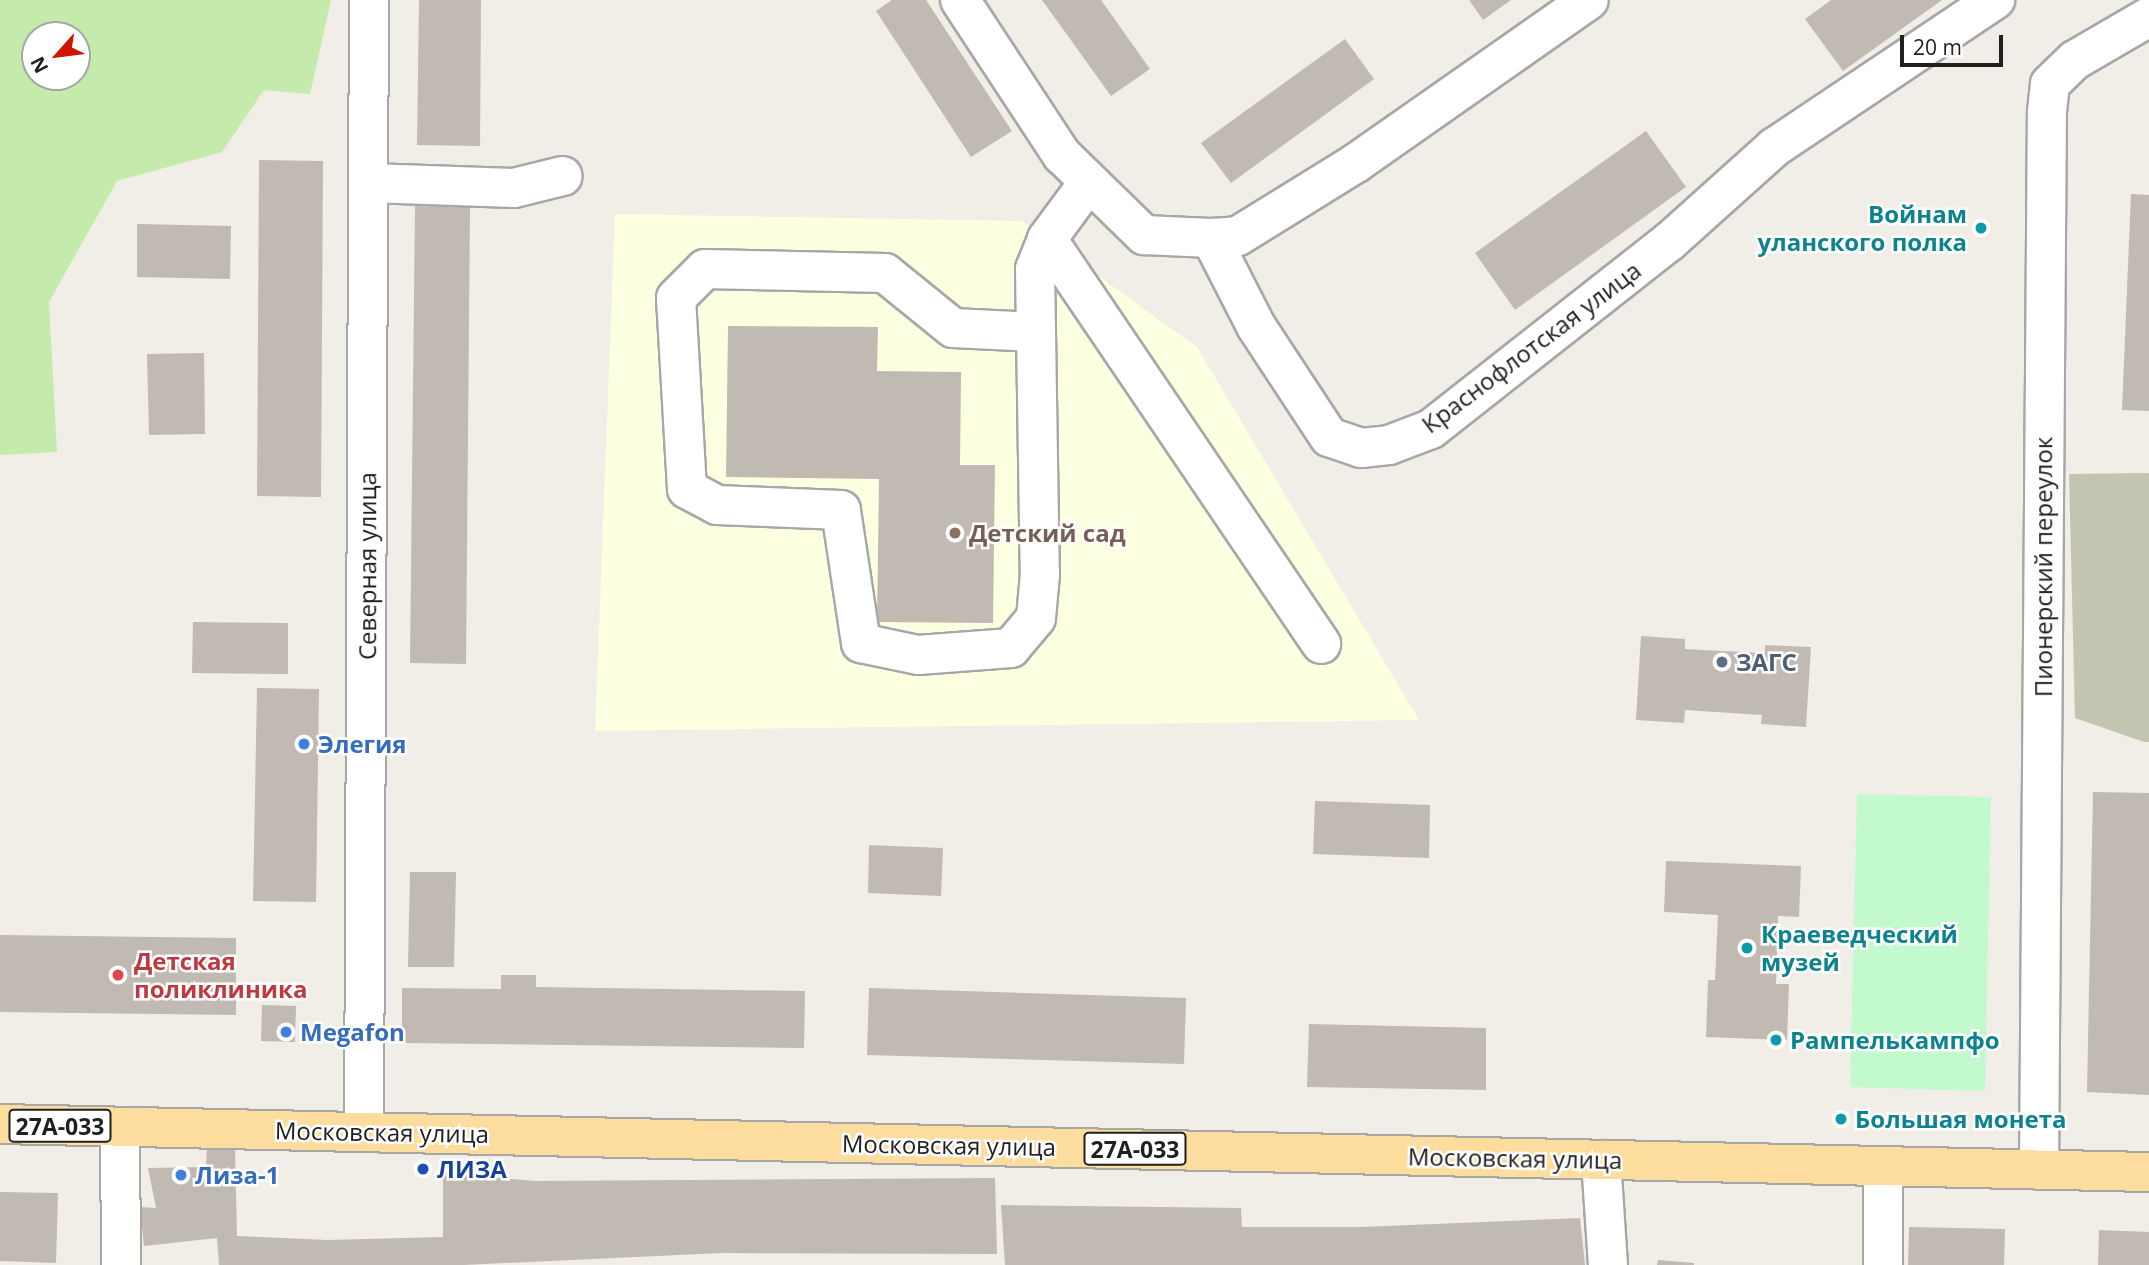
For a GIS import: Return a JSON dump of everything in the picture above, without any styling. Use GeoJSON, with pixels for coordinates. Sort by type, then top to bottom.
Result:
{"type":"FeatureCollection","features":[{"type":"Feature","properties":{"kind":"main road","name":"Московская улица"},"geometry":{"type":"LineString","coordinates":[[0,1124],[2149,1172]]}},
{"type":"Feature","properties":{"kind":"street","name":"Северная улица"},"geometry":{"type":"LineString","coordinates":[[365,1132],[369,0]]}},
{"type":"Feature","properties":{"kind":"street"},"geometry":{"type":"LineString","coordinates":[[960,0],[1062,155],[1144,235],[1211,238],[1238,236],[1356,163],[1588,0]]}},
{"type":"Feature","properties":{"kind":"street","name":"Краснофлотская улица"},"geometry":{"type":"LineString","coordinates":[[1211,238],[1256,326],[1329,437],[1361,448],[1389,445],[1430,429],[1669,242],[1775,147],[1995,0]]}},
{"type":"Feature","properties":{"kind":"street","name":"Пионерский переулок"},"geometry":{"type":"LineString","coordinates":[[2039,1170],[2047,112],[2050,84],[2075,60],[2149,18]]}},
{"type":"Feature","properties":{"kind":"street"},"geometry":{"type":"LineString","coordinates":[[369,183],[514,188],[564,176]]}},
{"type":"Feature","properties":{"kind":"street"},"geometry":{"type":"LineString","coordinates":[[1036,332],[953,328],[885,273],[705,268],[676,298],[687,489],[717,505],[841,510],[861,643],[918,655],[1011,648],[1036,618],[1040,574],[1035,269],[1047,239],[1089,182]]}},
{"type":"Feature","properties":{"kind":"street"},"geometry":{"type":"LineString","coordinates":[[1047,239],[1321,644]]}},
{"type":"Feature","properties":{"kind":"street"},"geometry":{"type":"LineString","coordinates":[[120,1128],[121,1265]]}},
{"type":"Feature","properties":{"kind":"street"},"geometry":{"type":"LineString","coordinates":[[1601,1160],[1608,1265]]}},
{"type":"Feature","properties":{"kind":"street"},"geometry":{"type":"LineString","coordinates":[[1883,1166],[1883,1265]]}},
{"type":"Feature","properties":{"kind":"shaded area","name":"Детский сад"},"geometry":{"type":"Polygon","coordinates":[[[615,214],[1022,221],[1197,347],[1419,720],[595,731],[615,214]]]}},
{"type":"Feature","properties":{"kind":"shaded area"},"geometry":{"type":"Polygon","coordinates":[[[2149,473],[2149,742],[2144,742],[2075,718],[2069,474],[2149,473]]]}},
{"type":"Feature","properties":{"kind":"green space"},"geometry":{"type":"Polygon","coordinates":[[[0,0],[331,0],[310,94],[264,90],[222,152],[117,181],[49,302],[57,452],[0,455],[0,0]]]}},
{"type":"Feature","properties":{"kind":"green space"},"geometry":{"type":"Polygon","coordinates":[[[1857,794],[1991,797],[1985,1091],[1850,1087],[1857,794]]]}},
{"type":"Feature","properties":{"kind":"building"},"geometry":{"type":"Polygon","coordinates":[[[419,0],[481,0],[480,146],[417,145],[419,0]]]}},
{"type":"Feature","properties":{"kind":"building"},"geometry":{"type":"Polygon","coordinates":[[[892,0],[926,0],[1012,131],[971,157],[876,11],[892,0]]]}},
{"type":"Feature","properties":{"kind":"building"},"geometry":{"type":"Polygon","coordinates":[[[1042,0],[1101,0],[1150,69],[1111,96],[1042,0]]]}},
{"type":"Feature","properties":{"kind":"building"},"geometry":{"type":"Polygon","coordinates":[[[1469,0],[1511,0],[1483,20],[1469,0]]]}},
{"type":"Feature","properties":{"kind":"building"},"geometry":{"type":"Polygon","coordinates":[[[1831,0],[1942,0],[1843,71],[1805,19],[1831,0]]]}},
{"type":"Feature","properties":{"kind":"building"},"geometry":{"type":"Polygon","coordinates":[[[1345,39],[1374,79],[1231,183],[1201,143],[1345,39]]]}},
{"type":"Feature","properties":{"kind":"building"},"geometry":{"type":"Polygon","coordinates":[[[1646,131],[1686,187],[1515,310],[1475,253],[1646,131]]]}},
{"type":"Feature","properties":{"kind":"building"},"geometry":{"type":"Polygon","coordinates":[[[259,160],[323,161],[321,497],[257,496],[259,160]]]}},
{"type":"Feature","properties":{"kind":"building"},"geometry":{"type":"Polygon","coordinates":[[[2131,194],[2149,195],[2149,411],[2122,410],[2131,194]]]}},
{"type":"Feature","properties":{"kind":"building"},"geometry":{"type":"Polygon","coordinates":[[[415,206],[470,207],[466,664],[410,663],[415,206]]]}},
{"type":"Feature","properties":{"kind":"building"},"geometry":{"type":"Polygon","coordinates":[[[137,224],[231,226],[230,279],[137,277],[137,224]]]}},
{"type":"Feature","properties":{"kind":"building"},"geometry":{"type":"Polygon","coordinates":[[[728,326],[878,327],[877,371],[961,372],[960,465],[995,465],[993,623],[877,622],[879,479],[726,477],[728,326]]]}},
{"type":"Feature","properties":{"kind":"building"},"geometry":{"type":"Polygon","coordinates":[[[204,353],[205,434],[149,435],[147,354],[204,353]]]}},
{"type":"Feature","properties":{"kind":"building"},"geometry":{"type":"Polygon","coordinates":[[[193,622],[288,623],[288,674],[192,673],[193,622]]]}},
{"type":"Feature","properties":{"kind":"building"},"geometry":{"type":"Polygon","coordinates":[[[1641,636],[1685,639],[1685,649],[1765,653],[1765,645],[1811,647],[1806,727],[1761,724],[1762,715],[1685,710],[1684,723],[1636,720],[1641,636]]]}},
{"type":"Feature","properties":{"kind":"building"},"geometry":{"type":"Polygon","coordinates":[[[257,688],[319,689],[316,902],[253,901],[257,688]]]}},
{"type":"Feature","properties":{"kind":"building"},"geometry":{"type":"Polygon","coordinates":[[[2093,792],[2149,793],[2149,1095],[2087,1092],[2093,792]]]}},
{"type":"Feature","properties":{"kind":"building"},"geometry":{"type":"Polygon","coordinates":[[[1315,801],[1430,805],[1429,858],[1313,854],[1315,801]]]}},
{"type":"Feature","properties":{"kind":"building"},"geometry":{"type":"Polygon","coordinates":[[[869,845],[943,848],[941,896],[868,893],[869,845]]]}},
{"type":"Feature","properties":{"kind":"building","name":"Краеведческий музей"},"geometry":{"type":"Polygon","coordinates":[[[1666,861],[1801,866],[1799,917],[1778,916],[1776,984],[1789,984],[1787,1040],[1706,1037],[1708,980],[1715,980],[1718,915],[1664,912],[1666,861]]]}},
{"type":"Feature","properties":{"kind":"building"},"geometry":{"type":"Polygon","coordinates":[[[410,872],[456,872],[454,967],[408,967],[410,872]]]}},
{"type":"Feature","properties":{"kind":"building","name":"Детская поликлиника"},"geometry":{"type":"Polygon","coordinates":[[[0,935],[236,938],[236,1015],[0,1012],[0,935]]]}},
{"type":"Feature","properties":{"kind":"building"},"geometry":{"type":"Polygon","coordinates":[[[501,975],[536,975],[536,987],[805,991],[804,1048],[402,1043],[402,988],[501,989],[501,975]]]}},
{"type":"Feature","properties":{"kind":"building"},"geometry":{"type":"Polygon","coordinates":[[[869,988],[1186,998],[1184,1064],[867,1055],[869,988]]]}},
{"type":"Feature","properties":{"kind":"building"},"geometry":{"type":"Polygon","coordinates":[[[262,1005],[296,1006],[295,1042],[261,1041],[262,1005]]]}},
{"type":"Feature","properties":{"kind":"building"},"geometry":{"type":"Polygon","coordinates":[[[1309,1024],[1486,1028],[1486,1090],[1307,1087],[1309,1024]]]}},
{"type":"Feature","properties":{"kind":"building"},"geometry":{"type":"Polygon","coordinates":[[[207,1147],[235,1147],[237,1236],[327,1240],[443,1237],[443,1173],[535,1181],[995,1178],[997,1254],[721,1253],[463,1265],[219,1265],[217,1238],[144,1246],[140,1207],[156,1208],[148,1168],[206,1167],[207,1147]]]}},
{"type":"Feature","properties":{"kind":"building"},"geometry":{"type":"Polygon","coordinates":[[[0,1192],[58,1193],[56,1263],[0,1261],[0,1192]]]}},
{"type":"Feature","properties":{"kind":"building"},"geometry":{"type":"Polygon","coordinates":[[[1001,1205],[1241,1208],[1242,1227],[1361,1227],[1580,1218],[1585,1265],[1005,1265],[1001,1205]]]}},
{"type":"Feature","properties":{"kind":"building"},"geometry":{"type":"Polygon","coordinates":[[[1909,1227],[2005,1229],[2004,1265],[1908,1265],[1909,1227]]]}},
{"type":"Feature","properties":{"kind":"building"},"geometry":{"type":"Polygon","coordinates":[[[2099,1230],[2149,1232],[2149,1265],[2098,1265],[2099,1230]]]}},
{"type":"Feature","properties":{"kind":"building"},"geometry":{"type":"Polygon","coordinates":[[[1658,1260],[1694,1263],[1694,1265],[1657,1265],[1658,1260]]]}},
{"type":"Feature","properties":{"kind":"place","name":"Войнам уланского полка"},"geometry":{"type":"Point","coordinates":[1981,228]}},
{"type":"Feature","properties":{"kind":"place","name":"Детский сад"},"geometry":{"type":"Point","coordinates":[955,533]}},
{"type":"Feature","properties":{"kind":"place","name":"ЗАГС"},"geometry":{"type":"Point","coordinates":[1722,662]}},
{"type":"Feature","properties":{"kind":"place","name":"Элегия"},"geometry":{"type":"Point","coordinates":[304,744]}},
{"type":"Feature","properties":{"kind":"place","name":"Краеведческий музей"},"geometry":{"type":"Point","coordinates":[1747,948]}},
{"type":"Feature","properties":{"kind":"place","name":"Детская поликлиника"},"geometry":{"type":"Point","coordinates":[118,975]}},
{"type":"Feature","properties":{"kind":"place","name":"Megafon"},"geometry":{"type":"Point","coordinates":[286,1032]}},
{"type":"Feature","properties":{"kind":"place","name":"Рампелькампфо"},"geometry":{"type":"Point","coordinates":[1776,1040]}},
{"type":"Feature","properties":{"kind":"place","name":"Большая монета"},"geometry":{"type":"Point","coordinates":[1841,1119]}},
{"type":"Feature","properties":{"kind":"place","name":"ЛИЗА"},"geometry":{"type":"Point","coordinates":[423,1169]}},
{"type":"Feature","properties":{"kind":"place","name":"Лиза-1"},"geometry":{"type":"Point","coordinates":[181,1175]}}]}
